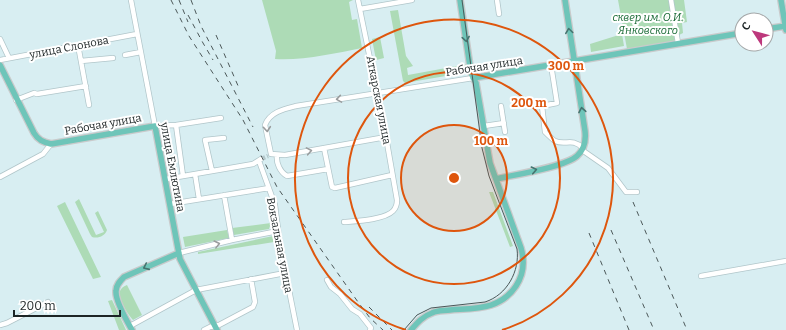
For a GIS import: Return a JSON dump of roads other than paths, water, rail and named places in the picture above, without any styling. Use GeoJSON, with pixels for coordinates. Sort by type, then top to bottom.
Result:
{"type":"FeatureCollection","features":[{"type":"Feature","properties":{"kind":"main road"},"geometry":{"type":"LineString","coordinates":[[411,330],[417,323],[432,312],[487,307],[503,300],[511,293],[519,282],[524,268],[524,257],[490,163],[476,83],[471,73],[460,0]]}},
{"type":"Feature","properties":{"kind":"main road"},"geometry":{"type":"LineString","coordinates":[[496,179],[559,164],[574,158],[582,149],[586,137],[565,0]]}},
{"type":"Feature","properties":{"kind":"main road"},"geometry":{"type":"LineString","coordinates":[[774,28],[786,27],[781,0]]}},
{"type":"Feature","properties":{"kind":"main road","name":"Рабочая улица"},"geometry":{"type":"LineString","coordinates":[[473,78],[734,34]]}},
{"type":"Feature","properties":{"kind":"main road"},"geometry":{"type":"LineString","coordinates":[[0,65],[16,100],[37,138],[45,143],[51,144]]}},
{"type":"Feature","properties":{"kind":"main road","name":"Рабочая улица"},"geometry":{"type":"LineString","coordinates":[[51,144],[155,126]]}},
{"type":"Feature","properties":{"kind":"main road","name":"улица Емлютина"},"geometry":{"type":"LineString","coordinates":[[155,126],[179,253],[216,328]]}},
{"type":"Feature","properties":{"kind":"main road"},"geometry":{"type":"LineString","coordinates":[[131,328],[117,297],[117,287],[124,277],[179,253]]}},
{"type":"Feature","properties":{"kind":"street","name":"улица Емлютина"},"geometry":{"type":"LineString","coordinates":[[131,0],[155,126]]}},
{"type":"Feature","properties":{"kind":"street","name":"Аткарская улица"},"geometry":{"type":"LineString","coordinates":[[344,222],[386,216],[396,207],[397,200],[386,137],[358,0]]}},
{"type":"Feature","properties":{"kind":"street"},"geometry":{"type":"LineString","coordinates":[[360,9],[412,0]]}},
{"type":"Feature","properties":{"kind":"street"},"geometry":{"type":"LineString","coordinates":[[497,0],[499,14]]}},
{"type":"Feature","properties":{"kind":"street"},"geometry":{"type":"LineString","coordinates":[[671,0],[678,43]]}},
{"type":"Feature","properties":{"kind":"street","name":"улица Слонова"},"geometry":{"type":"LineString","coordinates":[[0,60],[137,34]]}},
{"type":"Feature","properties":{"kind":"street"},"geometry":{"type":"LineString","coordinates":[[0,39],[8,58]]}},
{"type":"Feature","properties":{"kind":"street"},"geometry":{"type":"LineString","coordinates":[[78,45],[89,105]]}},
{"type":"Feature","properties":{"kind":"street"},"geometry":{"type":"LineString","coordinates":[[125,54],[141,52]]}},
{"type":"Feature","properties":{"kind":"street"},"geometry":{"type":"LineString","coordinates":[[81,60],[113,58]]}},
{"type":"Feature","properties":{"kind":"street"},"geometry":{"type":"LineString","coordinates":[[551,65],[557,103],[542,106],[545,132],[556,141],[578,143],[582,149],[608,168],[626,192],[637,192]]}},
{"type":"Feature","properties":{"kind":"street","name":"Рабочая улица"},"geometry":{"type":"LineString","coordinates":[[277,155],[269,155],[265,125],[267,120],[279,111],[296,106],[473,78]]}},
{"type":"Feature","properties":{"kind":"street"},"geometry":{"type":"LineString","coordinates":[[16,100],[34,93],[37,94],[86,86]]}},
{"type":"Feature","properties":{"kind":"street"},"geometry":{"type":"LineString","coordinates":[[501,106],[505,132]]}},
{"type":"Feature","properties":{"kind":"street","name":"Рабочая улица"},"geometry":{"type":"LineString","coordinates":[[155,126],[176,125],[221,118]]}},
{"type":"Feature","properties":{"kind":"street"},"geometry":{"type":"LineString","coordinates":[[484,126],[504,123]]}},
{"type":"Feature","properties":{"kind":"street"},"geometry":{"type":"LineString","coordinates":[[176,125],[183,176]]}},
{"type":"Feature","properties":{"kind":"street"},"geometry":{"type":"LineString","coordinates":[[328,169],[287,176],[281,172],[276,159],[277,155],[285,155],[386,137]]}},
{"type":"Feature","properties":{"kind":"street"},"geometry":{"type":"LineString","coordinates":[[166,179],[212,171],[205,140],[224,138]]}},
{"type":"Feature","properties":{"kind":"street","name":"Рабочая улица"},"geometry":{"type":"LineString","coordinates":[[0,177],[43,154],[51,144]]}},
{"type":"Feature","properties":{"kind":"street"},"geometry":{"type":"LineString","coordinates":[[324,148],[332,187],[335,188],[392,175]]}},
{"type":"Feature","properties":{"kind":"street","name":"Вокзальная улица"},"geometry":{"type":"LineString","coordinates":[[212,171],[253,164],[260,160],[275,205],[285,273],[296,330]]}},
{"type":"Feature","properties":{"kind":"street"},"geometry":{"type":"LineString","coordinates":[[195,174],[200,199]]}},
{"type":"Feature","properties":{"kind":"street"},"geometry":{"type":"LineString","coordinates":[[170,204],[269,188]]}},
{"type":"Feature","properties":{"kind":"street"},"geometry":{"type":"LineString","coordinates":[[224,195],[232,240]]}},
{"type":"Feature","properties":{"kind":"street"},"geometry":{"type":"LineString","coordinates":[[179,253],[278,231]]}},
{"type":"Feature","properties":{"kind":"street"},"geometry":{"type":"LineString","coordinates":[[702,276],[786,261]]}},
{"type":"Feature","properties":{"kind":"street"},"geometry":{"type":"LineString","coordinates":[[131,328],[196,290],[285,273]]}},
{"type":"Feature","properties":{"kind":"street"},"geometry":{"type":"LineString","coordinates":[[204,330],[216,328],[254,305],[255,302],[251,279]]}},
{"type":"Feature","properties":{"kind":"street"},"geometry":{"type":"LineString","coordinates":[[327,280],[331,287],[340,294],[352,309],[360,314],[371,329]]}},
{"type":"Feature","properties":{"kind":"street"},"geometry":{"type":"LineString","coordinates":[[0,328],[48,302]]}},
{"type":"Feature","properties":{"kind":"tunnel"},"geometry":{"type":"LineString","coordinates":[[261,159],[268,156]]}},
{"type":"Feature","properties":{"kind":"tram line"},"geometry":{"type":"LineString","coordinates":[[404,330],[417,315],[431,308],[485,302],[493,299],[506,288],[514,274],[516,266],[517,249],[489,176],[482,148],[462,0]]}},
{"type":"Feature","properties":{"kind":"railway"},"geometry":{"type":"LineString","coordinates":[[171,0],[189,36],[243,120],[277,187],[358,302],[370,318],[383,330]]}},
{"type":"Feature","properties":{"kind":"railway"},"geometry":{"type":"LineString","coordinates":[[179,0],[188,22]]}},
{"type":"Feature","properties":{"kind":"railway"},"geometry":{"type":"LineString","coordinates":[[191,0],[201,26],[253,127]]}},
{"type":"Feature","properties":{"kind":"railway"},"geometry":{"type":"LineString","coordinates":[[188,15],[213,60]]}},
{"type":"Feature","properties":{"kind":"railway"},"geometry":{"type":"LineString","coordinates":[[216,35],[239,88]]}},
{"type":"Feature","properties":{"kind":"railway"},"geometry":{"type":"LineString","coordinates":[[633,202],[687,330]]}},
{"type":"Feature","properties":{"kind":"railway"},"geometry":{"type":"LineString","coordinates":[[611,230],[654,330]]}},
{"type":"Feature","properties":{"kind":"railway"},"geometry":{"type":"LineString","coordinates":[[589,233],[629,330]]}},
{"type":"Feature","properties":{"kind":"railway"},"geometry":{"type":"LineString","coordinates":[[369,307],[392,330]]}},
{"type":"Feature","properties":{"kind":"park label","name":"сквер им. О.И. Янковского"},"geometry":{"type":"Point","coordinates":[648,23]}}]}
